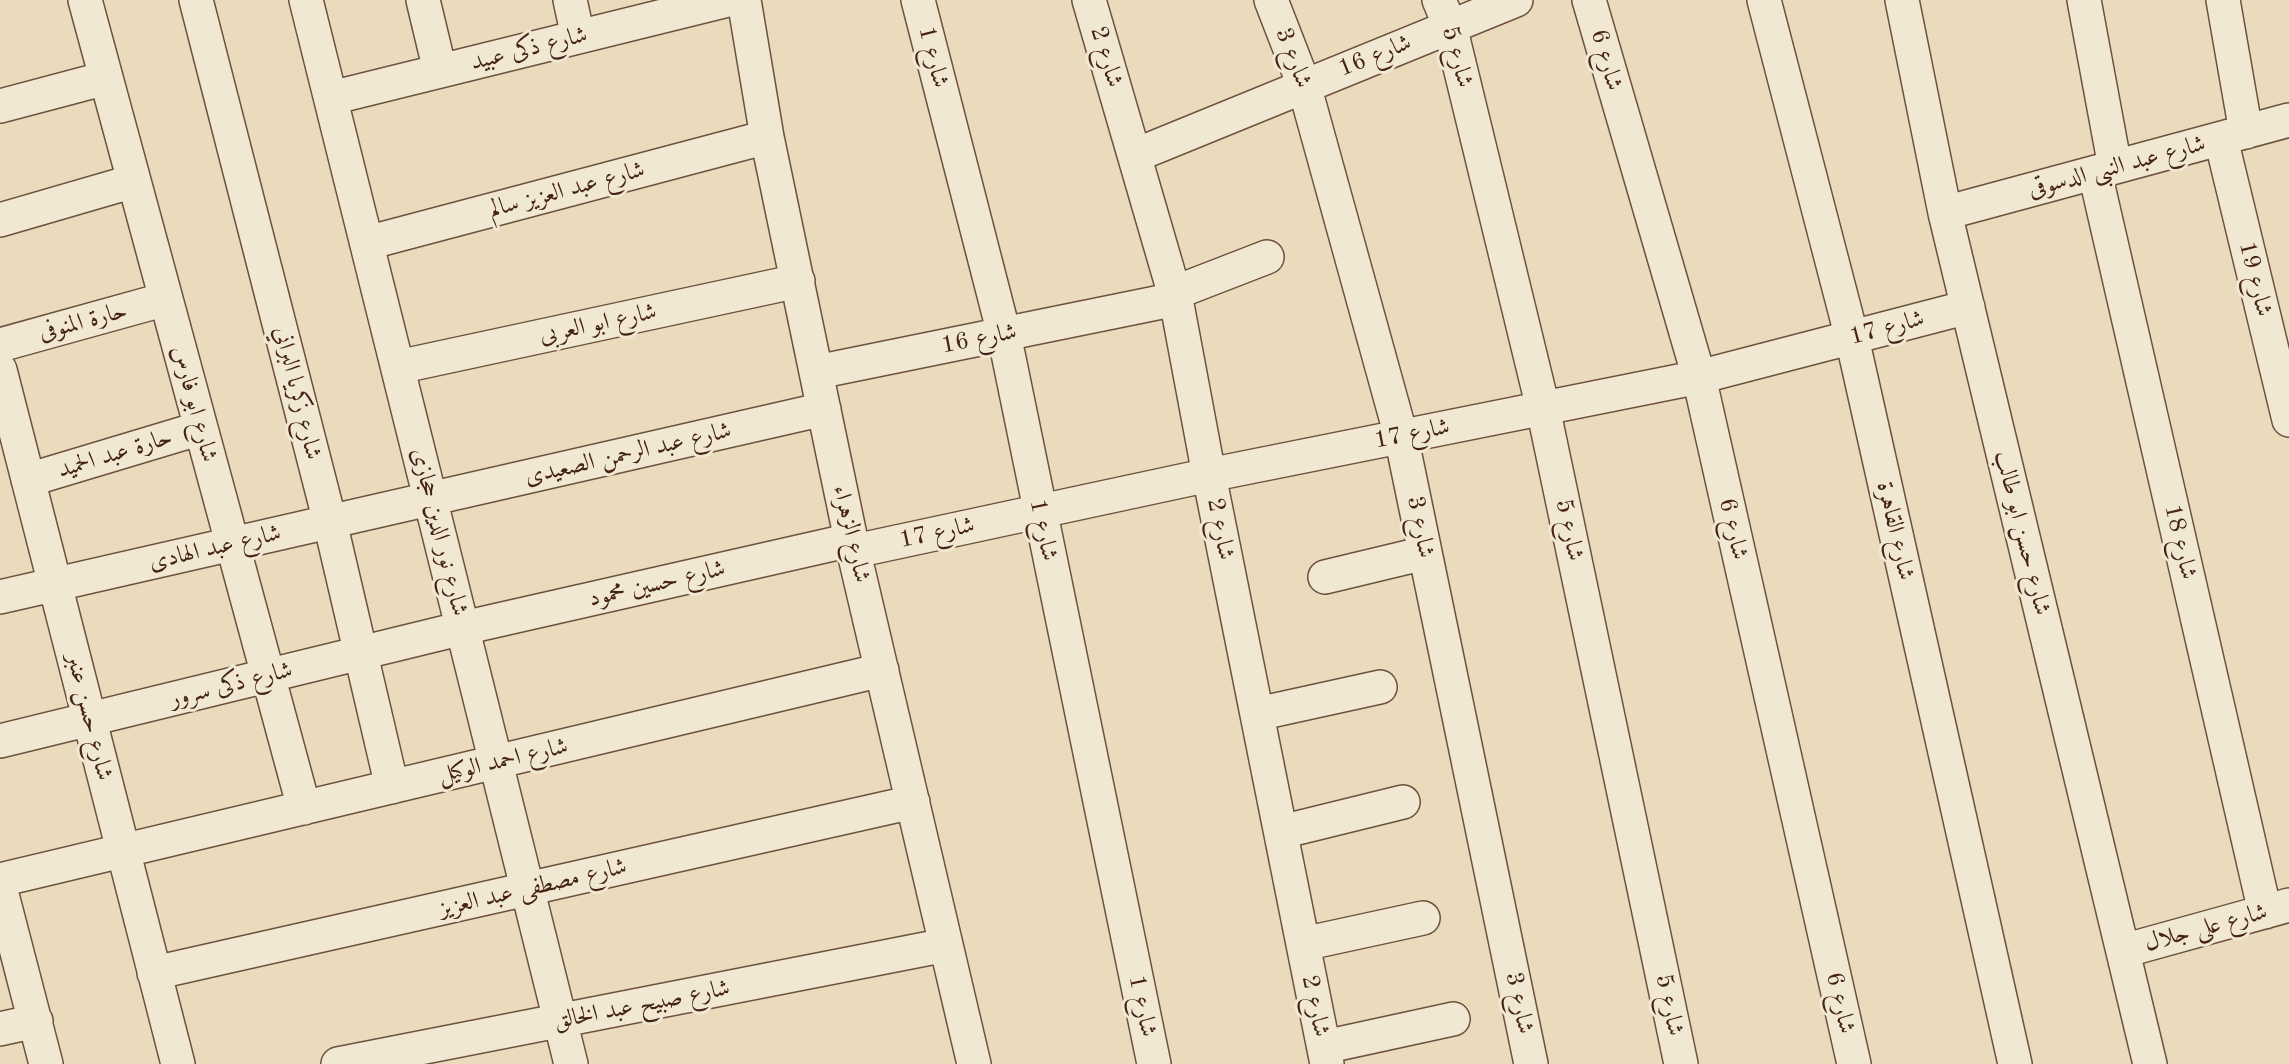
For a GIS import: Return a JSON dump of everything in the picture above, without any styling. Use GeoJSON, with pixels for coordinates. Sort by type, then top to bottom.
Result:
{"type":"FeatureCollection","features":[{"type":"Feature","properties":{"kind":"street","name":"شارع ابو فارس"},"geometry":{"type":"LineString","coordinates":[[85,0],[304,808]]}},
{"type":"Feature","properties":{"kind":"street","name":"شارع زكريا البراني"},"geometry":{"type":"LineString","coordinates":[[196,0],[330,522],[392,787]]}},
{"type":"Feature","properties":{"kind":"street","name":"شارع نور الدين حجازى"},"geometry":{"type":"LineString","coordinates":[[306,0],[571,1064]]}},
{"type":"Feature","properties":{"kind":"street"},"geometry":{"type":"LineString","coordinates":[[423,0],[440,71]]}},
{"type":"Feature","properties":{"kind":"street"},"geometry":{"type":"LineString","coordinates":[[570,0],[578,37]]}},
{"type":"Feature","properties":{"kind":"street","name":"شارع ذكى عبيد"},"geometry":{"type":"LineString","coordinates":[[331,98],[728,0]]}},
{"type":"Feature","properties":{"kind":"street","name":"شارع الزهراء"},"geometry":{"type":"LineString","coordinates":[[744,0],[768,137],[853,545],[974,1064]]}},
{"type":"Feature","properties":{"kind":"street","name":"شارع 1"},"geometry":{"type":"LineString","coordinates":[[918,0],[1004,334],[1038,512],[1154,1064]]}},
{"type":"Feature","properties":{"kind":"street","name":"شارع 2"},"geometry":{"type":"LineString","coordinates":[[1089,0],[1136,155],[1175,296],[1325,1055]]}},
{"type":"Feature","properties":{"kind":"street","name":"شارع 3"},"geometry":{"type":"LineString","coordinates":[[1270,0],[1304,85],[1401,436],[1531,1064]]}},
{"type":"Feature","properties":{"kind":"street","name":"شارع 16"},"geometry":{"type":"LineString","coordinates":[[1136,155],[1304,85],[1445,13],[1516,0]]}},
{"type":"Feature","properties":{"kind":"street","name":"شارع 6"},"geometry":{"type":"LineString","coordinates":[[1589,0],[1699,377],[1854,1064]]}},
{"type":"Feature","properties":{"kind":"street","name":"شارع القاهرة"},"geometry":{"type":"LineString","coordinates":[[1764,0],[1852,338],[2015,1064]]}},
{"type":"Feature","properties":{"kind":"street","name":"شارع حسن ابو طالب"},"geometry":{"type":"LineString","coordinates":[[1902,0],[1946,213],[2150,1064]]}},
{"type":"Feature","properties":{"kind":"street","name":"شارع 18"},"geometry":{"type":"LineString","coordinates":[[2084,0],[2105,170],[2277,909]]}},
{"type":"Feature","properties":{"kind":"street","name":"شارع 19"},"geometry":{"type":"LineString","coordinates":[[2223,0],[2233,135],[2289,420]]}},
{"type":"Feature","properties":{"kind":"street","name":"شارع 5"},"geometry":{"type":"LineString","coordinates":[[1445,13],[1543,408],[1681,1064]]}},
{"type":"Feature","properties":{"kind":"street"},"geometry":{"type":"LineString","coordinates":[[0,106],[106,78]]}},
{"type":"Feature","properties":{"kind":"street","name":"شارع عبد النبى الدسوقى"},"geometry":{"type":"LineString","coordinates":[[1946,213],[2289,120]]}},
{"type":"Feature","properties":{"kind":"street","name":"شارع عبد العزيز سالم"},"geometry":{"type":"LineString","coordinates":[[367,243],[768,137]]}},
{"type":"Feature","properties":{"kind":"street"},"geometry":{"type":"LineString","coordinates":[[0,220],[134,181]]}},
{"type":"Feature","properties":{"kind":"street","name":"شارع 16"},"geometry":{"type":"LineString","coordinates":[[817,372],[1175,296],[1267,257]]}},
{"type":"Feature","properties":{"kind":"street","name":"شارع ابو العربى"},"geometry":{"type":"LineString","coordinates":[[398,367],[798,281]]}},
{"type":"Feature","properties":{"kind":"street","name":"حارة المنوفى"},"geometry":{"type":"LineString","coordinates":[[0,345],[166,299]]}},
{"type":"Feature","properties":{"kind":"street","name":"شارع 17"},"geometry":{"type":"LineString","coordinates":[[853,545],[1038,512],[1209,475],[1699,377],[1968,307]]}},
{"type":"Feature","properties":{"kind":"street","name":"شارع حسن عنبر"},"geometry":{"type":"LineString","coordinates":[[0,370],[10,449],[28,480],[178,1064]]}},
{"type":"Feature","properties":{"kind":"street","name":"شارع عبد الرحمن الصعيدى"},"geometry":{"type":"LineString","coordinates":[[431,499],[824,409]]}},
{"type":"Feature","properties":{"kind":"street","name":"حارة عبد الحميد"},"geometry":{"type":"LineString","coordinates":[[28,480],[201,428]]}},
{"type":"Feature","properties":{"kind":"street","name":"شارع عبد الهادى"},"geometry":{"type":"LineString","coordinates":[[0,597],[431,499]]}},
{"type":"Feature","properties":{"kind":"street","name":"شارع حسين محمود"},"geometry":{"type":"LineString","coordinates":[[463,628],[853,545]]}},
{"type":"Feature","properties":{"kind":"street"},"geometry":{"type":"LineString","coordinates":[[1325,577],[1425,553]]}},
{"type":"Feature","properties":{"kind":"street","name":"شارع ذكى سرور"},"geometry":{"type":"LineString","coordinates":[[0,741],[463,628]]}},
{"type":"Feature","properties":{"kind":"street","name":"شارع احمد الوكيل"},"geometry":{"type":"LineString","coordinates":[[0,880],[882,670]]}},
{"type":"Feature","properties":{"kind":"street"},"geometry":{"type":"LineString","coordinates":[[1257,714],[1380,687]]}},
{"type":"Feature","properties":{"kind":"street","name":"شارع مصطفى عبد العزيز"},"geometry":{"type":"LineString","coordinates":[[154,973],[912,802]]}},
{"type":"Feature","properties":{"kind":"street"},"geometry":{"type":"LineString","coordinates":[[1281,832],[1403,802]]}},
{"type":"Feature","properties":{"kind":"street"},"geometry":{"type":"LineString","coordinates":[[0,887],[46,1064]]}},
{"type":"Feature","properties":{"kind":"street","name":"شارع على جلال"},"geometry":{"type":"LineString","coordinates":[[2123,951],[2277,909]]}},
{"type":"Feature","properties":{"kind":"street"},"geometry":{"type":"LineString","coordinates":[[1303,944],[1423,918]]}},
{"type":"Feature","properties":{"kind":"street","name":"شارع صبيح عبد الخالق"},"geometry":{"type":"LineString","coordinates":[[340,1064],[946,945]]}},
{"type":"Feature","properties":{"kind":"street"},"geometry":{"type":"LineString","coordinates":[[1325,1055],[1454,1019]]}},
{"type":"Feature","properties":{"kind":"street"},"geometry":{"type":"LineString","coordinates":[[0,1029],[36,1021]]}}]}
